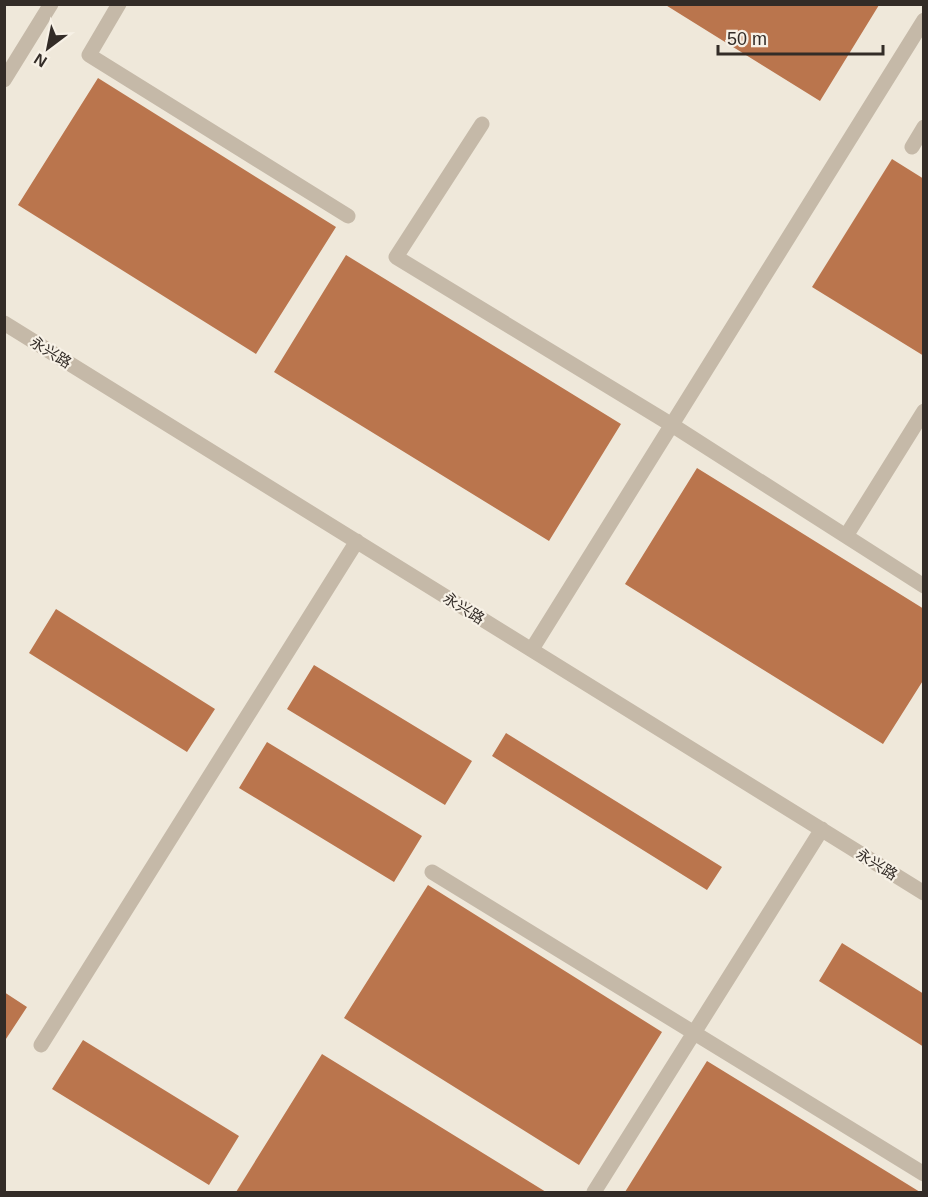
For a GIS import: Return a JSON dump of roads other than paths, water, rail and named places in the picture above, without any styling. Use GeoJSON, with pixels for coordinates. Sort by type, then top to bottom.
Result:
{"type":"FeatureCollection","features":[{"type":"Feature","properties":{"kind":"street"},"geometry":{"type":"LineString","coordinates":[[4,80],[51,4]]}},
{"type":"Feature","properties":{"kind":"street"},"geometry":{"type":"LineString","coordinates":[[119,4],[89,55],[348,216]]}},
{"type":"Feature","properties":{"kind":"street"},"geometry":{"type":"LineString","coordinates":[[532,649],[924,20]]}},
{"type":"Feature","properties":{"kind":"street"},"geometry":{"type":"LineString","coordinates":[[482,124],[396,257],[672,424],[924,586]]}},
{"type":"Feature","properties":{"kind":"street"},"geometry":{"type":"LineString","coordinates":[[912,147],[924,127]]}},
{"type":"Feature","properties":{"kind":"street","name":"永兴路"},"geometry":{"type":"LineString","coordinates":[[4,323],[924,893]]}},
{"type":"Feature","properties":{"kind":"street"},"geometry":{"type":"LineString","coordinates":[[846,536],[924,411]]}},
{"type":"Feature","properties":{"kind":"street"},"geometry":{"type":"LineString","coordinates":[[41,1045],[357,541]]}},
{"type":"Feature","properties":{"kind":"street"},"geometry":{"type":"LineString","coordinates":[[594,1192],[822,829]]}},
{"type":"Feature","properties":{"kind":"street"},"geometry":{"type":"LineString","coordinates":[[432,872],[924,1174]]}}]}
